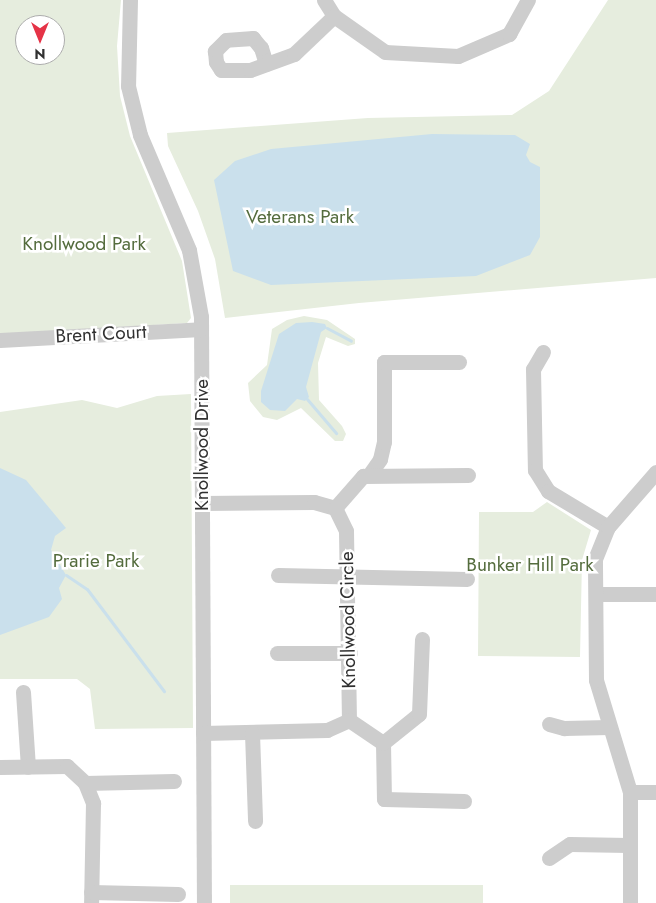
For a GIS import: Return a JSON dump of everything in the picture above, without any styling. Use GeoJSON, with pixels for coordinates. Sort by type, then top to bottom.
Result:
{"type":"FeatureCollection","features":[{"type":"Feature","properties":{"kind":"street","name":"Knollwood Drive"},"geometry":{"type":"LineString","coordinates":[[130,0],[128,86],[140,135],[189,250],[201,329],[204,903]]}},
{"type":"Feature","properties":{"kind":"street"},"geometry":{"type":"LineString","coordinates":[[324,0],[334,16],[385,52],[458,56],[508,34],[528,0]]}},
{"type":"Feature","properties":{"kind":"street"},"geometry":{"type":"LineString","coordinates":[[266,64],[294,54],[334,16]]}},
{"type":"Feature","properties":{"kind":"street","name":"Brent Court"},"geometry":{"type":"LineString","coordinates":[[0,340],[201,329]]}},
{"type":"Feature","properties":{"kind":"street"},"geometry":{"type":"LineString","coordinates":[[543,352],[533,369],[535,470],[548,490],[608,527]]}},
{"type":"Feature","properties":{"kind":"street"},"geometry":{"type":"LineString","coordinates":[[369,475],[380,459],[384,442],[384,362],[459,362]]}},
{"type":"Feature","properties":{"kind":"street"},"geometry":{"type":"LineString","coordinates":[[630,903],[628,844],[630,792],[611,718],[596,680],[595,559],[608,527],[656,472]]}},
{"type":"Feature","properties":{"kind":"street"},"geometry":{"type":"LineString","coordinates":[[202,504],[314,502],[334,508],[364,476],[468,475]]}},
{"type":"Feature","properties":{"kind":"street","name":"Knollwood Circle"},"geometry":{"type":"LineString","coordinates":[[334,508],[346,531],[350,653],[349,720]]}},
{"type":"Feature","properties":{"kind":"street"},"geometry":{"type":"LineString","coordinates":[[278,575],[467,579]]}},
{"type":"Feature","properties":{"kind":"street"},"geometry":{"type":"LineString","coordinates":[[596,594],[656,594]]}},
{"type":"Feature","properties":{"kind":"street"},"geometry":{"type":"LineString","coordinates":[[383,743],[419,714],[422,639]]}},
{"type":"Feature","properties":{"kind":"street"},"geometry":{"type":"LineString","coordinates":[[277,653],[350,653]]}},
{"type":"Feature","properties":{"kind":"street"},"geometry":{"type":"LineString","coordinates":[[23,692],[28,767]]}},
{"type":"Feature","properties":{"kind":"street"},"geometry":{"type":"LineString","coordinates":[[549,724],[564,728],[611,718]]}},
{"type":"Feature","properties":{"kind":"street"},"geometry":{"type":"LineString","coordinates":[[203,733],[327,730],[349,720],[383,743]]}},
{"type":"Feature","properties":{"kind":"street"},"geometry":{"type":"LineString","coordinates":[[252,733],[255,821]]}},
{"type":"Feature","properties":{"kind":"street"},"geometry":{"type":"LineString","coordinates":[[383,743],[384,799],[464,801]]}},
{"type":"Feature","properties":{"kind":"street"},"geometry":{"type":"LineString","coordinates":[[0,767],[67,766],[85,783],[93,803],[91,898],[178,894]]}},
{"type":"Feature","properties":{"kind":"street"},"geometry":{"type":"LineString","coordinates":[[85,783],[174,781]]}},
{"type":"Feature","properties":{"kind":"street"},"geometry":{"type":"LineString","coordinates":[[630,792],[656,792]]}},
{"type":"Feature","properties":{"kind":"street"},"geometry":{"type":"LineString","coordinates":[[549,858],[570,844],[628,844]]}},
{"type":"Feature","properties":{"kind":"green space","name":"Knollwood Park"},"geometry":{"type":"Polygon","coordinates":[[[0,0],[121,0],[117,46],[120,96],[130,136],[182,261],[191,318],[187,323],[0,334],[0,0]]]}},
{"type":"Feature","properties":{"kind":"green space","name":"Veterans Park"},"geometry":{"type":"Polygon","coordinates":[[[608,0],[656,0],[656,278],[359,303],[225,318],[215,259],[198,211],[168,146],[167,133],[368,118],[512,115],[549,91],[608,0]]]}},
{"type":"Feature","properties":{"kind":"green space"},"geometry":{"type":"Polygon","coordinates":[[[304,316],[327,320],[355,339],[355,344],[348,346],[326,337],[318,363],[319,400],[342,426],[346,434],[343,441],[335,441],[301,408],[277,420],[263,417],[250,401],[248,383],[267,365],[272,329],[287,320],[304,316]]]}},
{"type":"Feature","properties":{"kind":"green space","name":"Prarie Park"},"geometry":{"type":"Polygon","coordinates":[[[191,394],[193,728],[95,729],[90,689],[77,679],[0,679],[0,412],[82,400],[117,408],[157,396],[191,394]]]}},
{"type":"Feature","properties":{"kind":"green space","name":"Bunker Hill Park"},"geometry":{"type":"Polygon","coordinates":[[[547,502],[591,530],[582,560],[580,657],[478,656],[479,512],[533,512],[547,502]]]}},
{"type":"Feature","properties":{"kind":"green space"},"geometry":{"type":"Polygon","coordinates":[[[230,885],[483,885],[483,903],[230,903],[230,885]]]}},
{"type":"Feature","properties":{"kind":"water"},"geometry":{"type":"Polygon","coordinates":[[[432,134],[515,135],[530,144],[526,155],[530,162],[540,167],[540,237],[530,255],[476,276],[271,285],[233,271],[214,180],[235,161],[271,149],[432,134]]]}},
{"type":"Feature","properties":{"kind":"water"},"geometry":{"type":"Polygon","coordinates":[[[312,322],[325,324],[327,328],[321,332],[306,387],[309,397],[305,401],[297,399],[285,411],[270,410],[261,402],[261,391],[279,334],[296,323],[312,322]]]}},
{"type":"Feature","properties":{"kind":"water"},"geometry":{"type":"Polygon","coordinates":[[[0,468],[26,480],[66,528],[55,536],[51,550],[66,575],[59,588],[62,599],[49,617],[0,635],[0,468]]]}},
{"type":"Feature","properties":{"kind":"waterway"},"geometry":{"type":"LineString","coordinates":[[327,328],[351,341]]}},
{"type":"Feature","properties":{"kind":"waterway"},"geometry":{"type":"LineString","coordinates":[[307,399],[336,433]]}},
{"type":"Feature","properties":{"kind":"waterway"},"geometry":{"type":"LineString","coordinates":[[66,575],[87,589],[164,691]]}}]}
